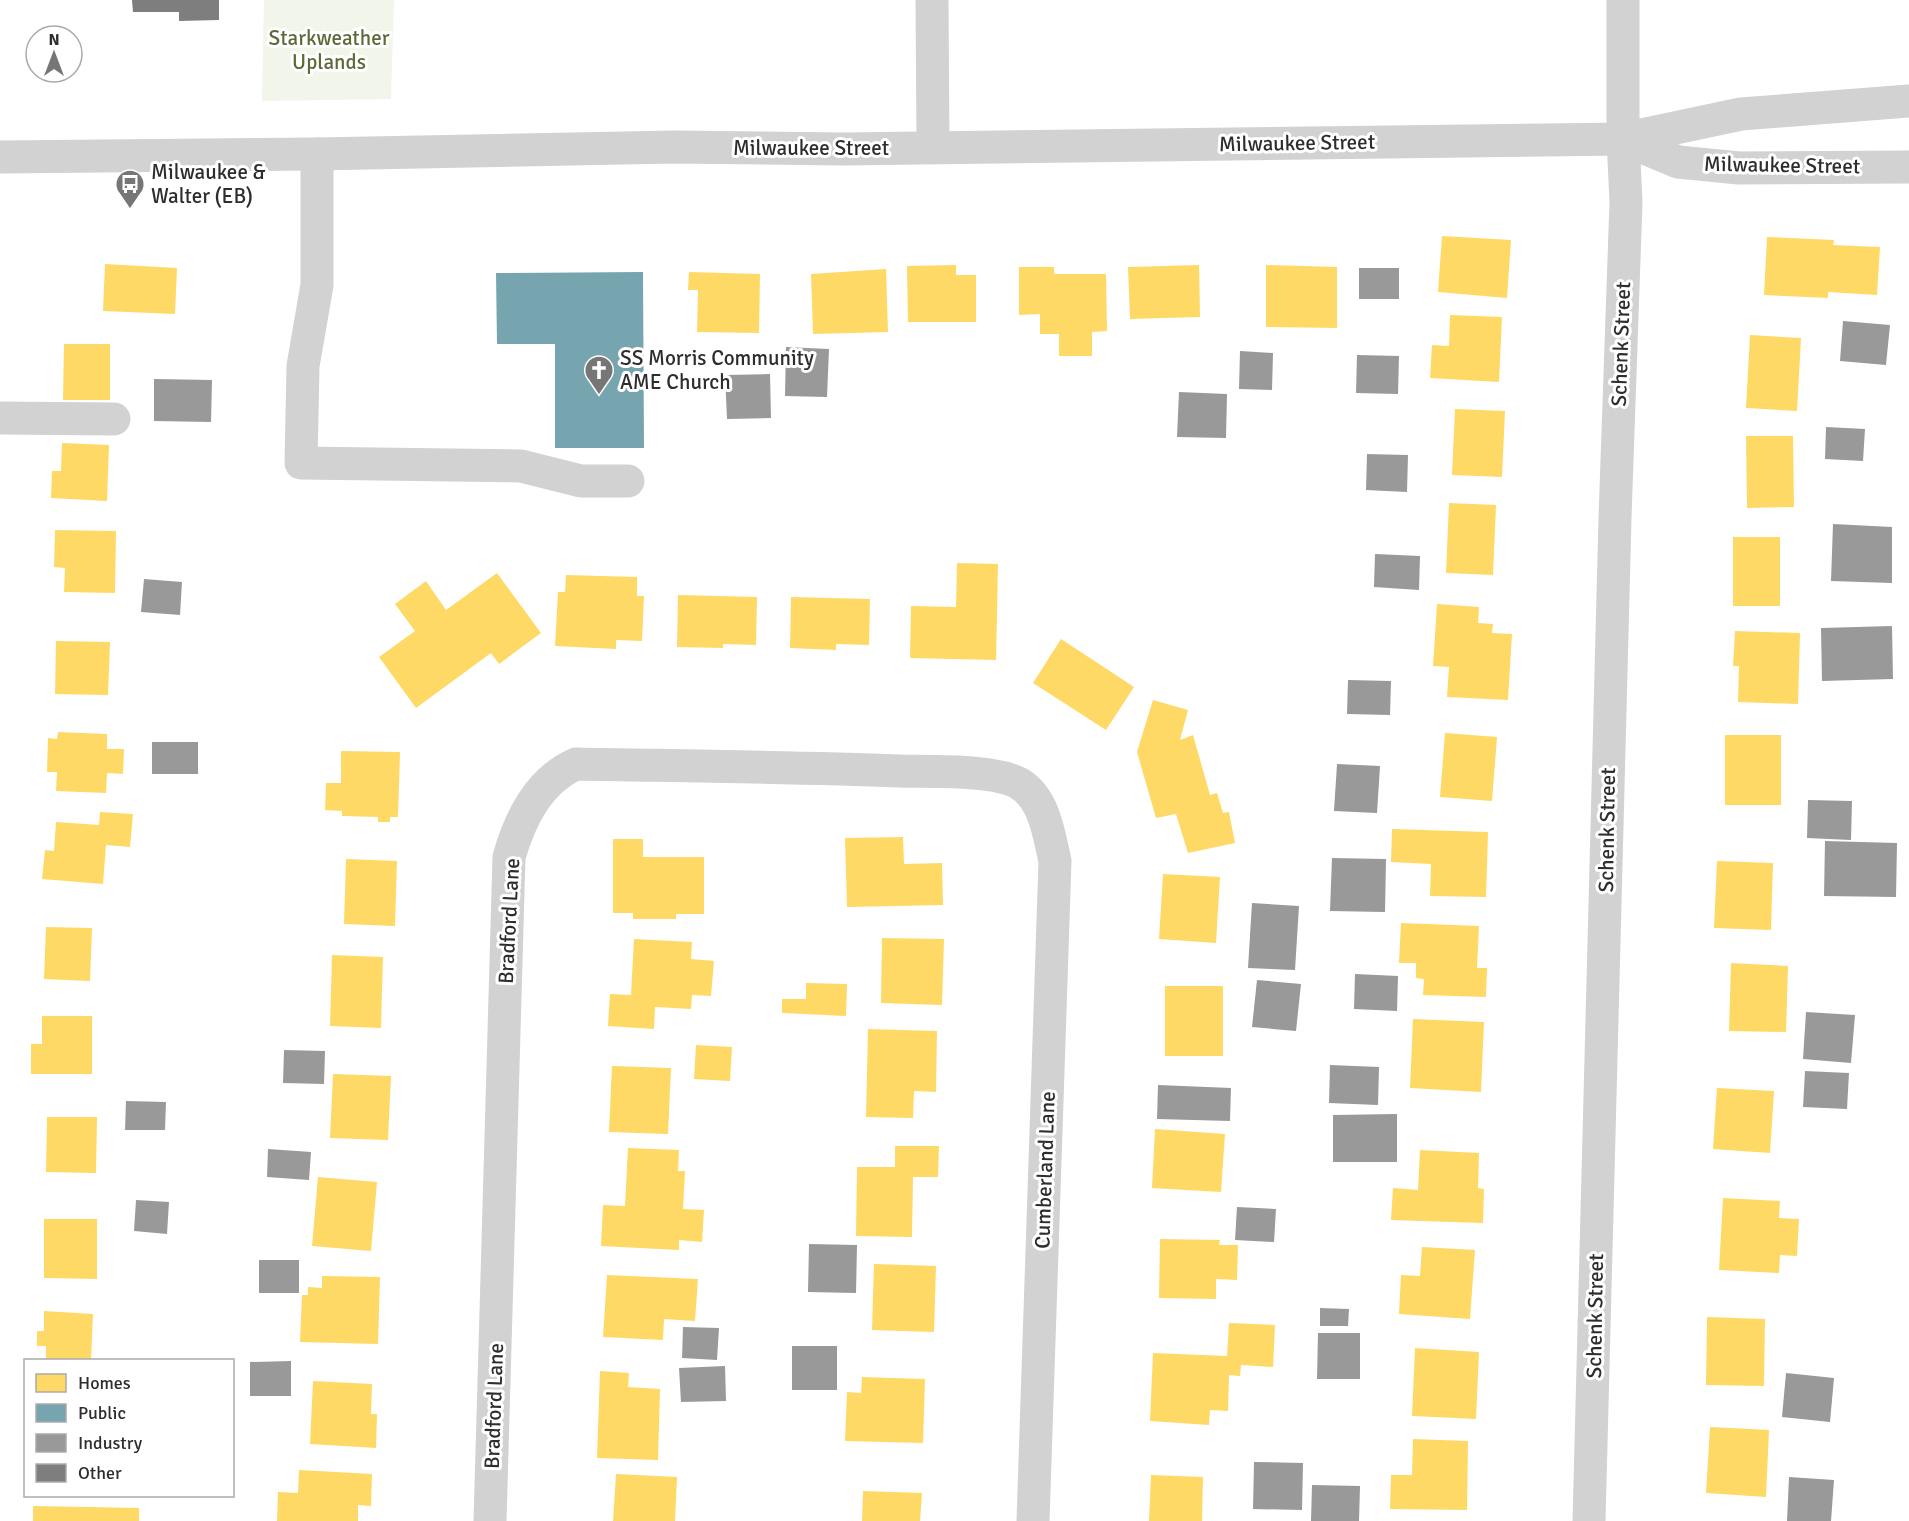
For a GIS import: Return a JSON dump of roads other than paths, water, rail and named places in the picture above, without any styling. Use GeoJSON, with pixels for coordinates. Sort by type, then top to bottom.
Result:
{"type":"FeatureCollection","features":[{"type":"Feature","properties":{"kind":"street"},"geometry":{"type":"LineString","coordinates":[[932,0],[933,147]]}},
{"type":"Feature","properties":{"kind":"street","name":"Schenk Street"},"geometry":{"type":"LineString","coordinates":[[1589,1521],[1626,202],[1623,139],[1623,0]]}},
{"type":"Feature","properties":{"kind":"street","name":"Milwaukee Street"},"geometry":{"type":"LineString","coordinates":[[0,157],[674,147],[832,149],[1623,139],[1742,114],[1909,101]]}},
{"type":"Feature","properties":{"kind":"street","name":"Milwaukee Street"},"geometry":{"type":"LineString","coordinates":[[1623,139],[1678,162],[1738,168],[1909,167]]}},
{"type":"Feature","properties":{"kind":"street"},"geometry":{"type":"LineString","coordinates":[[317,154],[317,285],[303,366],[302,463],[521,466],[581,481],[628,482]]}},
{"type":"Feature","properties":{"kind":"street"},"geometry":{"type":"LineString","coordinates":[[0,418],[114,419]]}},
{"type":"Feature","properties":{"kind":"street","name":"Bradford Lane"},"geometry":{"type":"LineString","coordinates":[[490,1521],[509,857],[528,808],[544,787],[564,770],[576,764],[994,774],[1021,785],[1036,801],[1046,820]]}},
{"type":"Feature","properties":{"kind":"street","name":"Cumberland Lane"},"geometry":{"type":"LineString","coordinates":[[1033,1521],[1055,861],[1046,820]]}},
{"type":"Feature","properties":{"kind":"place","name":"Milwaukee & Walter (EB)"},"geometry":{"type":"Point","coordinates":[130,210]}},
{"type":"Feature","properties":{"kind":"place","name":"SS Morris Community AME Church"},"geometry":{"type":"Point","coordinates":[599,396]}},
{"type":"Feature","properties":{"kind":"park label","name":"Starkweather Uplands"},"geometry":{"type":"Point","coordinates":[329,50]}}]}
